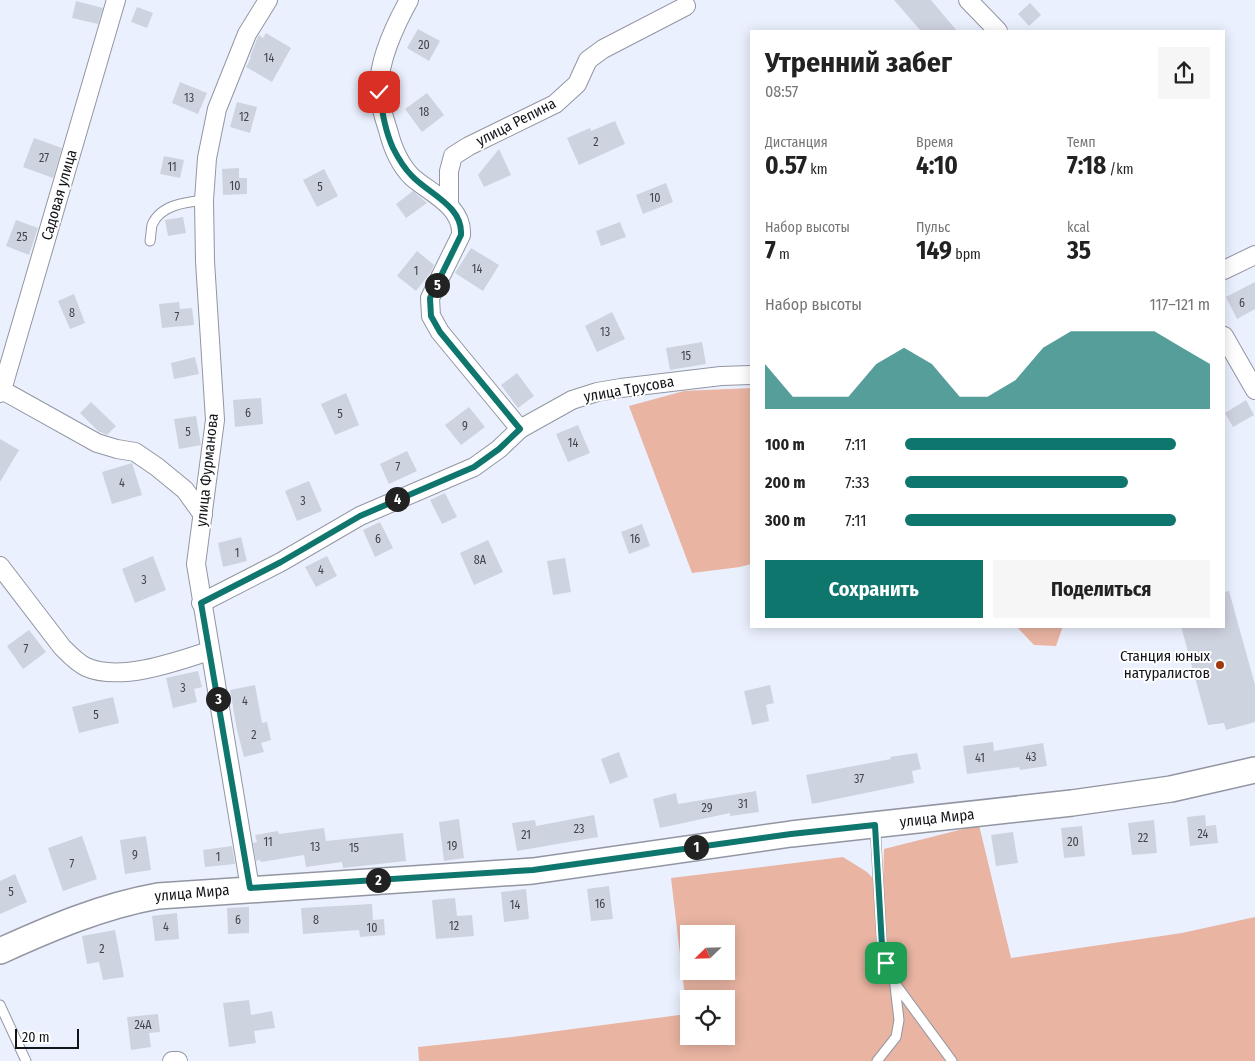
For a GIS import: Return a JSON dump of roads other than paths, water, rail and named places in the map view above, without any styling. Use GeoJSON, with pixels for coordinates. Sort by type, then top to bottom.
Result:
{"type":"FeatureCollection","features":[{"type":"Feature","properties":{"kind":"street","name":"Садовая улица"},"geometry":{"type":"LineString","coordinates":[[116,0],[1,392],[97,444],[135,452],[157,467],[184,490],[203,515]]}},
{"type":"Feature","properties":{"kind":"street","name":"улица Фурманова"},"geometry":{"type":"LineString","coordinates":[[250,888],[196,564],[215,420],[205,261],[204,200],[207,158],[218,109],[247,34],[268,0]]}},
{"type":"Feature","properties":{"kind":"street","name":"улица Репина"},"geometry":{"type":"LineString","coordinates":[[409,0],[387,46],[379,92],[382,112],[392,147],[411,176],[450,205]]}},
{"type":"Feature","properties":{"kind":"street"},"geometry":{"type":"LineString","coordinates":[[968,0],[997,30]]}},
{"type":"Feature","properties":{"kind":"street","name":"улица Репина"},"geometry":{"type":"LineString","coordinates":[[520,429],[440,332],[431,316],[430,298],[461,235],[461,227],[450,205],[449,171],[453,156],[469,146],[555,104],[577,84],[588,60],[603,49],[686,6]]}},
{"type":"Feature","properties":{"kind":"street"},"geometry":{"type":"LineString","coordinates":[[1225,270],[1255,255]]}},
{"type":"Feature","properties":{"kind":"street"},"geometry":{"type":"LineString","coordinates":[[1225,338],[1255,390]]}},
{"type":"Feature","properties":{"kind":"street","name":"улица Трусова"},"geometry":{"type":"LineString","coordinates":[[201,603],[281,562],[360,516],[474,467],[499,449],[520,429],[572,400],[596,392],[721,376],[750,375]]}},
{"type":"Feature","properties":{"kind":"street"},"geometry":{"type":"LineString","coordinates":[[0,566],[62,647],[74,659],[99,672],[146,669],[210,651]]}},
{"type":"Feature","properties":{"kind":"street","name":"улица Мира"},"geometry":{"type":"LineString","coordinates":[[0,951],[111,906],[158,896],[250,888],[533,870],[791,834],[1072,803],[1153,791],[1255,770]]}},
{"type":"Feature","properties":{"kind":"street"},"geometry":{"type":"LineString","coordinates":[[172,1061],[178,1061]]}},
{"type":"Feature","properties":{"kind":"lane"},"geometry":{"type":"LineString","coordinates":[[150,241],[152,226],[157,217],[168,208],[177,204],[204,200]]}},
{"type":"Feature","properties":{"kind":"lane"},"geometry":{"type":"LineString","coordinates":[[875,825],[882,946],[886,963],[894,982],[952,1061]]}},
{"type":"Feature","properties":{"kind":"lane"},"geometry":{"type":"LineString","coordinates":[[877,1061],[896,1037],[899,1020],[894,982]]}},
{"type":"Feature","properties":{"kind":"lane"},"geometry":{"type":"LineString","coordinates":[[0,1005],[26,1061]]}},
{"type":"Feature","properties":{"kind":"place","name":"Станция юных натуралистов"},"geometry":{"type":"Point","coordinates":[1220,665]}}]}
